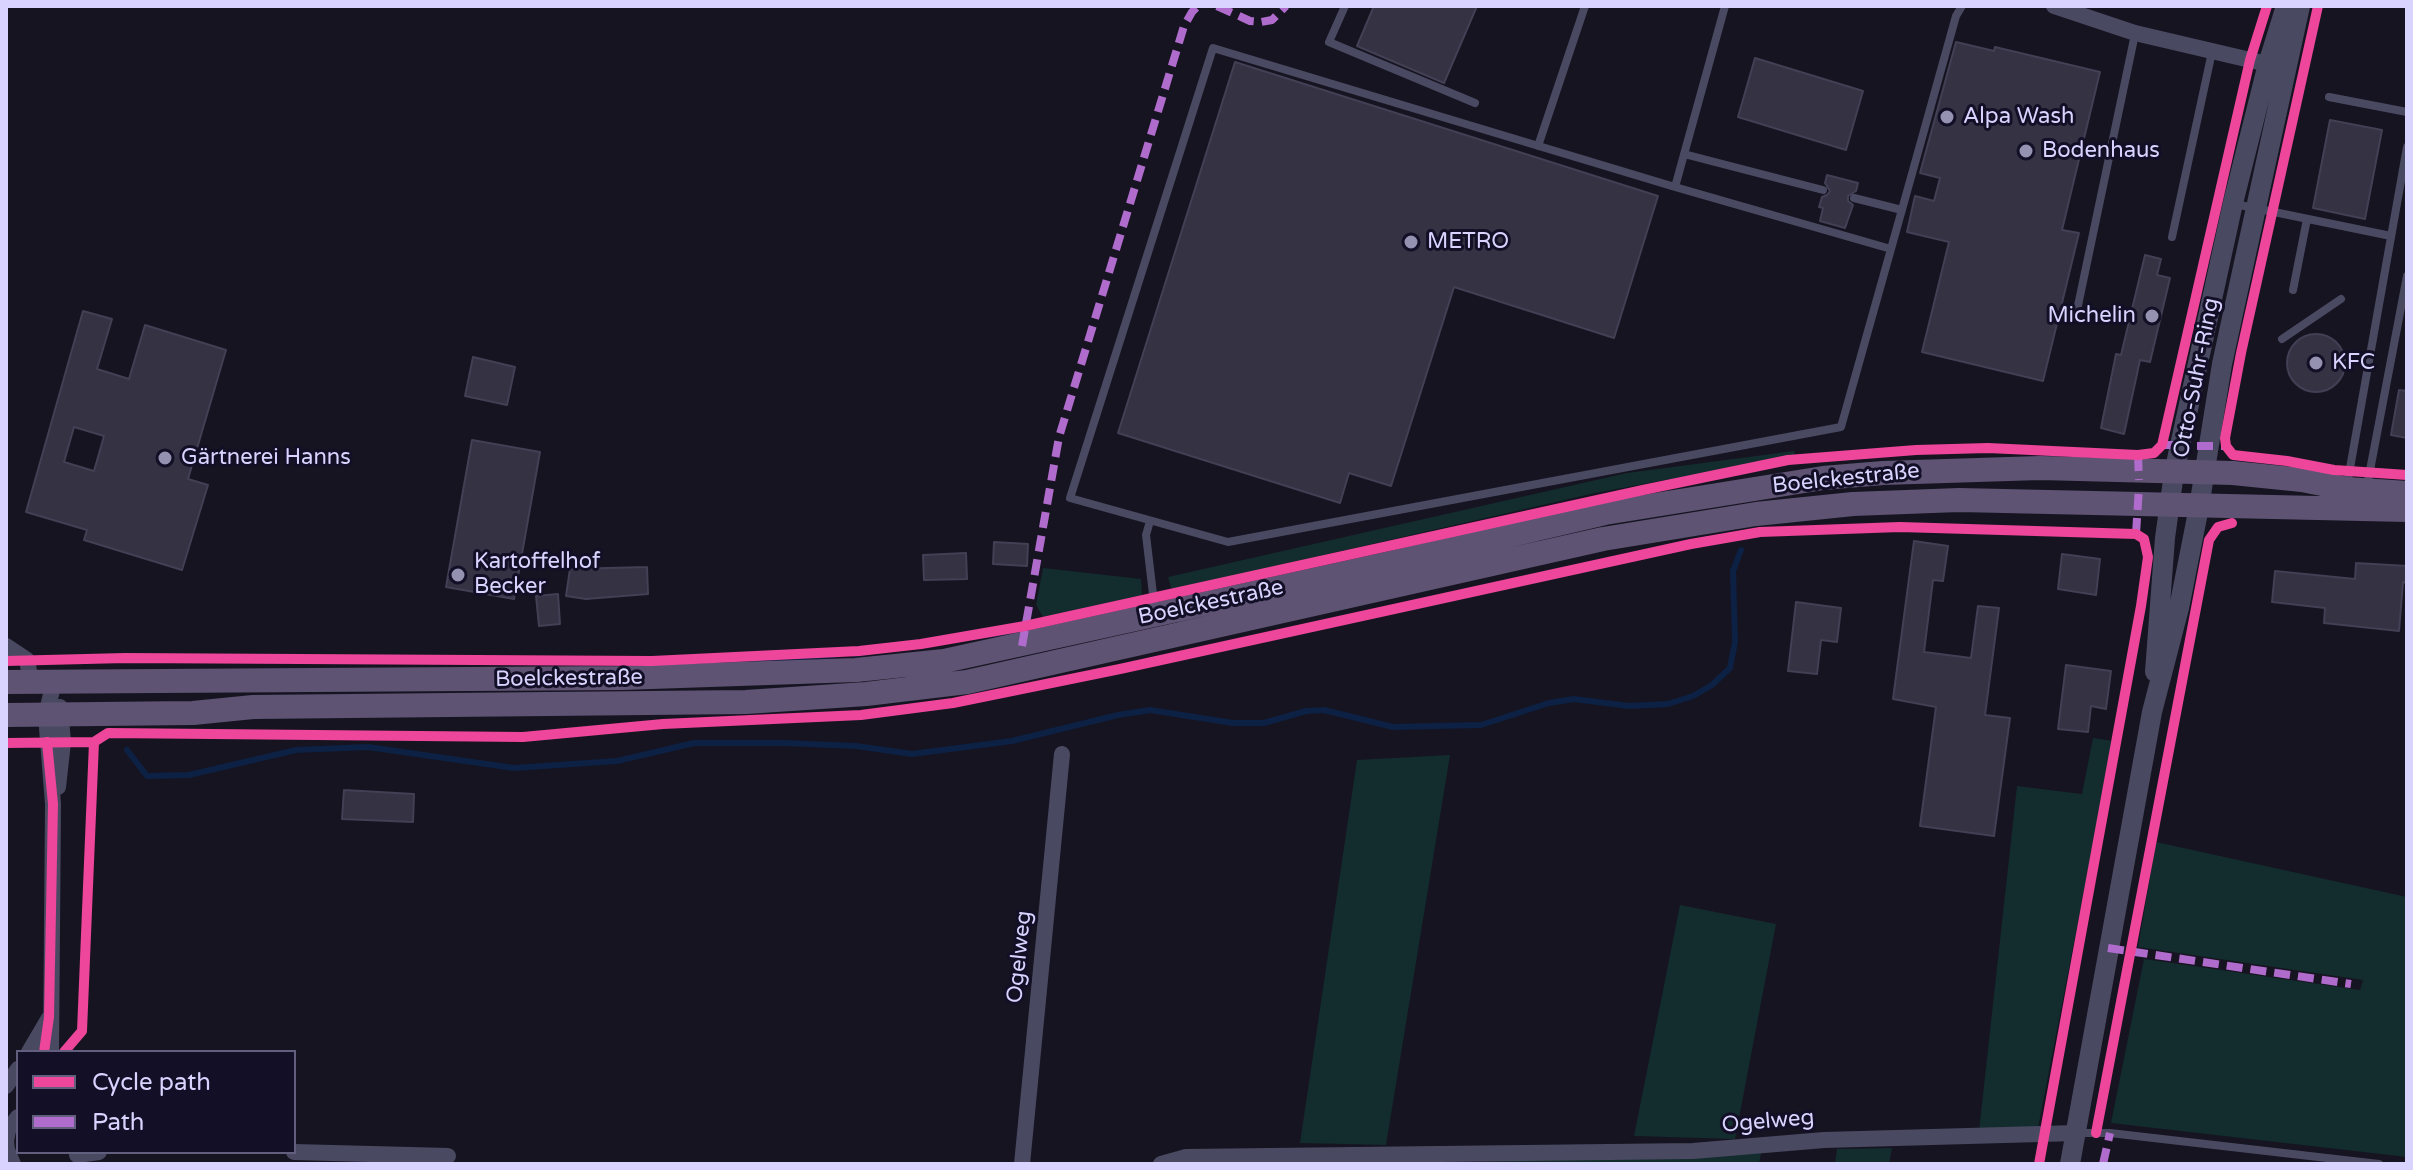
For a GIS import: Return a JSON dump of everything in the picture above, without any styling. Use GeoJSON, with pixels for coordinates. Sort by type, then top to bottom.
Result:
{"type":"FeatureCollection","features":[{"type":"Feature","properties":{"kind":"main road","name":"Boelckestraße"},"geometry":{"type":"LineString","coordinates":[[6,682],[521,680],[856,670],[944,661],[1391,563],[1565,521],[1823,478],[1950,469],[2040,468],[2285,478],[2357,490],[2407,493]]}},
{"type":"Feature","properties":{"kind":"main road","name":"Boelckestraße"},"geometry":{"type":"LineString","coordinates":[[6,715],[193,713],[253,707],[746,702],[866,694],[967,682],[1603,539],[1756,514],[1903,501],[2407,510]]}},
{"type":"Feature","properties":{"kind":"street","name":"Otto-Suhr-Ring"},"geometry":{"type":"LineString","coordinates":[[2152,712],[2174,473],[2233,203],[2286,6]]}},
{"type":"Feature","properties":{"kind":"street","name":"Otto-Suhr-Ring"},"geometry":{"type":"LineString","coordinates":[[2070,1164],[2152,712],[2170,648],[2199,507],[2222,364],[2300,6]]}},
{"type":"Feature","properties":{"kind":"street"},"geometry":{"type":"LineString","coordinates":[[2057,7],[2135,33],[2288,69]]}},
{"type":"Feature","properties":{"kind":"street"},"geometry":{"type":"LineString","coordinates":[[6,646],[27,660],[43,682],[54,715],[51,1050]]}},
{"type":"Feature","properties":{"kind":"street","name":"Ogelweg"},"geometry":{"type":"LineString","coordinates":[[1022,1164],[1062,754]]}},
{"type":"Feature","properties":{"kind":"street"},"geometry":{"type":"LineString","coordinates":[[30,1050],[49,1017]]}},
{"type":"Feature","properties":{"kind":"street"},"geometry":{"type":"LineString","coordinates":[[44,1050],[49,1017]]}},
{"type":"Feature","properties":{"kind":"street"},"geometry":{"type":"LineString","coordinates":[[11,1126],[6,1150],[13,1164]]}},
{"type":"Feature","properties":{"kind":"street","name":"Ogelweg"},"geometry":{"type":"LineString","coordinates":[[1161,1164],[1186,1157],[1693,1151],[1824,1140],[2076,1133]]}},
{"type":"Feature","properties":{"kind":"street"},"geometry":{"type":"LineString","coordinates":[[296,1152],[448,1156]]}},
{"type":"Feature","properties":{"kind":"lane"},"geometry":{"type":"LineString","coordinates":[[1345,6],[1329,42],[1475,103]]}},
{"type":"Feature","properties":{"kind":"lane"},"geometry":{"type":"LineString","coordinates":[[1538,146],[1585,6]]}},
{"type":"Feature","properties":{"kind":"lane"},"geometry":{"type":"LineString","coordinates":[[1675,187],[1725,6]]}},
{"type":"Feature","properties":{"kind":"lane"},"geometry":{"type":"LineString","coordinates":[[1891,249],[1213,48],[1070,498],[1228,542],[1841,427],[1902,210],[1956,16],[1962,6]]}},
{"type":"Feature","properties":{"kind":"lane"},"geometry":{"type":"LineString","coordinates":[[2076,315],[2135,33]]}},
{"type":"Feature","properties":{"kind":"lane"},"geometry":{"type":"LineString","coordinates":[[2172,237],[2212,52]]}},
{"type":"Feature","properties":{"kind":"lane"},"geometry":{"type":"LineString","coordinates":[[2329,97],[2407,112]]}},
{"type":"Feature","properties":{"kind":"lane"},"geometry":{"type":"LineString","coordinates":[[2357,490],[2391,236],[2407,147]]}},
{"type":"Feature","properties":{"kind":"lane"},"geometry":{"type":"LineString","coordinates":[[1684,154],[1823,190]]}},
{"type":"Feature","properties":{"kind":"lane"},"geometry":{"type":"LineString","coordinates":[[1854,198],[1902,210]]}},
{"type":"Feature","properties":{"kind":"lane"},"geometry":{"type":"LineString","coordinates":[[2233,203],[2391,236]]}},
{"type":"Feature","properties":{"kind":"lane"},"geometry":{"type":"LineString","coordinates":[[2293,290],[2307,219]]}},
{"type":"Feature","properties":{"kind":"lane"},"geometry":{"type":"LineString","coordinates":[[2357,490],[2407,276]]}},
{"type":"Feature","properties":{"kind":"lane"},"geometry":{"type":"LineString","coordinates":[[2282,339],[2341,299]]}},
{"type":"Feature","properties":{"kind":"lane"},"geometry":{"type":"LineString","coordinates":[[1150,521],[1146,535],[1156,615]]}},
{"type":"Feature","properties":{"kind":"lane","name":"Ogelweg"},"geometry":{"type":"LineString","coordinates":[[2076,1133],[2110,1133],[2379,1164]]}},
{"type":"Feature","properties":{"kind":"green space"},"geometry":{"type":"Polygon","coordinates":[[[1794,451],[1795,456],[1595,493],[1175,589],[1171,588],[1168,577],[1627,473],[1794,451]]]}},
{"type":"Feature","properties":{"kind":"green space"},"geometry":{"type":"Polygon","coordinates":[[[1043,568],[1141,579],[1142,595],[1043,617],[1036,605],[1043,568]]]}},
{"type":"Feature","properties":{"kind":"green space"},"geometry":{"type":"Polygon","coordinates":[[[2093,738],[2113,741],[2038,1128],[1979,1131],[2017,786],[2082,794],[2093,738]]]}},
{"type":"Feature","properties":{"kind":"green space"},"geometry":{"type":"Polygon","coordinates":[[[1450,755],[1386,1145],[1300,1143],[1357,760],[1450,755]]]}},
{"type":"Feature","properties":{"kind":"green space"},"geometry":{"type":"Polygon","coordinates":[[[2156,842],[2407,897],[2407,1157],[2111,1123],[2144,959],[2360,990],[2363,980],[2138,947],[2156,842]]]}},
{"type":"Feature","properties":{"kind":"green space"},"geometry":{"type":"Polygon","coordinates":[[[1680,905],[1776,924],[1735,1139],[1634,1136],[1680,905]]]}},
{"type":"Feature","properties":{"kind":"green space"},"geometry":{"type":"Polygon","coordinates":[[[1892,1148],[1889,1164],[1835,1164],[1837,1149],[1892,1148]]]}},
{"type":"Feature","properties":{"kind":"green space"},"geometry":{"type":"Polygon","coordinates":[[[1761,1153],[1759,1164],[1398,1164],[1552,1160],[1761,1153]]]}},
{"type":"Feature","properties":{"kind":"building"},"geometry":{"type":"Polygon","coordinates":[[[1374,6],[1477,6],[1444,83],[1357,46],[1374,6]]]}},
{"type":"Feature","properties":{"kind":"building","name":"Bodenhaus"},"geometry":{"type":"Polygon","coordinates":[[[1956,42],[1994,51],[1995,47],[2100,72],[2062,230],[2079,233],[2043,381],[1922,352],[1949,242],[1907,232],[1915,196],[1934,201],[1940,178],[1920,173],[1956,42]]]}},
{"type":"Feature","properties":{"kind":"building"},"geometry":{"type":"Polygon","coordinates":[[[1755,58],[1863,91],[1846,150],[1738,117],[1755,58]]]}},
{"type":"Feature","properties":{"kind":"building","name":"METRO"},"geometry":{"type":"Polygon","coordinates":[[[1235,62],[1658,196],[1614,338],[1454,287],[1391,486],[1349,473],[1340,503],[1118,433],[1235,62]]]}},
{"type":"Feature","properties":{"kind":"building"},"geometry":{"type":"Polygon","coordinates":[[[2330,120],[2382,130],[2365,219],[2313,208],[2330,120]]]}},
{"type":"Feature","properties":{"kind":"building"},"geometry":{"type":"Polygon","coordinates":[[[1827,175],[1858,183],[1856,191],[1848,196],[1848,201],[1853,205],[1845,228],[1820,221],[1822,197],[1830,191],[1825,183],[1827,175]]]}},
{"type":"Feature","properties":{"kind":"building"},"geometry":{"type":"Polygon","coordinates":[[[2145,255],[2161,259],[2157,275],[2170,278],[2150,362],[2140,360],[2124,434],[2101,428],[2116,354],[2121,355],[2145,255]]]}},
{"type":"Feature","properties":{"kind":"building"},"geometry":{"type":"Polygon","coordinates":[[[83,311],[112,319],[97,369],[129,379],[145,325],[226,350],[188,479],[208,485],[182,570],[84,540],[87,530],[26,512],[83,311]],[[74,427],[64,462],[94,471],[104,436],[74,427]]]}},
{"type":"Feature","properties":{"kind":"building","name":"KFC"},"geometry":{"type":"Polygon","coordinates":[[[2316,334],[2337,342],[2345,363],[2337,384],[2316,392],[2295,384],[2287,363],[2295,342],[2316,334]]]}},
{"type":"Feature","properties":{"kind":"building"},"geometry":{"type":"Polygon","coordinates":[[[473,357],[515,367],[507,405],[465,396],[473,357]]]}},
{"type":"Feature","properties":{"kind":"building"},"geometry":{"type":"Polygon","coordinates":[[[2399,390],[2407,391],[2407,438],[2391,435],[2399,390]]]}},
{"type":"Feature","properties":{"kind":"building"},"geometry":{"type":"Polygon","coordinates":[[[472,440],[540,452],[514,599],[446,587],[472,440]]]}},
{"type":"Feature","properties":{"kind":"building"},"geometry":{"type":"Polygon","coordinates":[[[1914,541],[1948,546],[1943,581],[1933,580],[1924,652],[1971,658],[1978,606],[1999,608],[1985,715],[2010,718],[1994,836],[1920,826],[1936,707],[1893,699],[1914,541]]]}},
{"type":"Feature","properties":{"kind":"building"},"geometry":{"type":"Polygon","coordinates":[[[994,542],[1028,544],[1027,566],[993,564],[994,542]]]}},
{"type":"Feature","properties":{"kind":"building"},"geometry":{"type":"Polygon","coordinates":[[[966,553],[967,579],[924,580],[923,555],[966,553]]]}},
{"type":"Feature","properties":{"kind":"building"},"geometry":{"type":"Polygon","coordinates":[[[2062,554],[2100,559],[2096,595],[2058,589],[2062,554]]]}},
{"type":"Feature","properties":{"kind":"building"},"geometry":{"type":"Polygon","coordinates":[[[2356,563],[2407,566],[2399,631],[2324,623],[2325,608],[2272,602],[2275,571],[2355,579],[2356,563]]]}},
{"type":"Feature","properties":{"kind":"building"},"geometry":{"type":"Polygon","coordinates":[[[647,567],[648,594],[586,599],[566,596],[570,569],[647,567]]]}},
{"type":"Feature","properties":{"kind":"building"},"geometry":{"type":"Polygon","coordinates":[[[558,594],[560,624],[539,626],[536,596],[558,594]]]}},
{"type":"Feature","properties":{"kind":"building"},"geometry":{"type":"Polygon","coordinates":[[[1796,602],[1841,608],[1837,642],[1821,640],[1817,674],[1788,671],[1796,602]]]}},
{"type":"Feature","properties":{"kind":"building"},"geometry":{"type":"Polygon","coordinates":[[[2066,665],[2111,671],[2106,709],[2091,706],[2088,732],[2058,729],[2066,665]]]}},
{"type":"Feature","properties":{"kind":"building"},"geometry":{"type":"Polygon","coordinates":[[[344,790],[414,794],[413,822],[342,819],[344,790]]]}},
{"type":"Feature","properties":{"kind":"waterway"},"geometry":{"type":"LineString","coordinates":[[127,750],[147,776],[189,775],[296,750],[368,747],[514,768],[617,761],[694,743],[856,746],[912,754],[1012,741],[1150,710],[1233,723],[1264,723],[1306,711],[1324,710],[1393,727],[1481,725],[1549,703],[1574,699],[1629,706],[1668,704],[1693,696],[1712,685],[1730,668],[1735,642],[1733,571],[1741,550]]}},
{"type":"Feature","properties":{"kind":"waterway"},"geometry":{"type":"LineString","coordinates":[[854,654],[1020,630]]}},
{"type":"Feature","properties":{"kind":"waterway"},"geometry":{"type":"LineString","coordinates":[[580,661],[711,663],[835,655]]}},
{"type":"Feature","properties":{"kind":"waterway"},"geometry":{"type":"LineString","coordinates":[[111,658],[189,659]]}},
{"type":"Feature","properties":{"kind":"waterway"},"geometry":{"type":"LineString","coordinates":[[212,659],[304,658]]}},
{"type":"Feature","properties":{"kind":"waterway"},"geometry":{"type":"LineString","coordinates":[[321,658],[418,660]]}},
{"type":"Feature","properties":{"kind":"waterway"},"geometry":{"type":"LineString","coordinates":[[449,660],[551,662]]}},
{"type":"Feature","properties":{"kind":"marked path"},"geometry":{"type":"LineString","coordinates":[[1022,646],[1059,437],[1184,26],[1198,6]]}},
{"type":"Feature","properties":{"kind":"marked path"},"geometry":{"type":"LineString","coordinates":[[1217,6],[1250,21],[1261,22],[1272,20],[1286,6]]}},
{"type":"Feature","properties":{"kind":"marked path"},"geometry":{"type":"LineString","coordinates":[[2162,445],[2189,445]]}},
{"type":"Feature","properties":{"kind":"marked path"},"geometry":{"type":"LineString","coordinates":[[2197,446],[2226,446]]}},
{"type":"Feature","properties":{"kind":"marked path"},"geometry":{"type":"LineString","coordinates":[[2138,455],[2139,480]]}},
{"type":"Feature","properties":{"kind":"marked path"},"geometry":{"type":"LineString","coordinates":[[2136,534],[2139,487]]}},
{"type":"Feature","properties":{"kind":"marked path"},"geometry":{"type":"LineString","coordinates":[[2108,948],[2351,984]]}},
{"type":"Feature","properties":{"kind":"marked path"},"geometry":{"type":"LineString","coordinates":[[2103,1164],[2110,1133]]}},
{"type":"Feature","properties":{"kind":"cycle path"},"geometry":{"type":"LineString","coordinates":[[6,661],[125,658],[652,661],[859,651],[1025,626],[1788,460],[1988,448],[2138,455],[2154,453],[2162,445],[2250,60],[2267,6]]}},
{"type":"Feature","properties":{"kind":"cycle path"},"geometry":{"type":"LineString","coordinates":[[2318,6],[2241,353],[2226,446],[2233,455],[2334,470],[2407,475]]}},
{"type":"Feature","properties":{"kind":"cycle path"},"geometry":{"type":"LineString","coordinates":[[2096,1133],[2209,540],[2218,527],[2232,523]]}},
{"type":"Feature","properties":{"kind":"cycle path"},"geometry":{"type":"LineString","coordinates":[[6,743],[94,742],[108,733],[523,737],[663,724],[861,715],[953,703],[1691,544],[1760,532],[1900,527],[2136,534],[2144,539],[2148,557],[2141,606],[2039,1164]]}},
{"type":"Feature","properties":{"kind":"cycle path"},"geometry":{"type":"LineString","coordinates":[[44,1050],[49,1017],[53,804],[47,742]]}},
{"type":"Feature","properties":{"kind":"cycle path"},"geometry":{"type":"LineString","coordinates":[[66,1050],[82,1031],[94,742]]}},
{"type":"Feature","properties":{"kind":"place","name":"Alpa Wash"},"geometry":{"type":"Point","coordinates":[1947,117]}},
{"type":"Feature","properties":{"kind":"place","name":"Bodenhaus"},"geometry":{"type":"Point","coordinates":[2026,151]}},
{"type":"Feature","properties":{"kind":"place","name":"METRO"},"geometry":{"type":"Point","coordinates":[1411,242]}},
{"type":"Feature","properties":{"kind":"place","name":"Michelin"},"geometry":{"type":"Point","coordinates":[2152,316]}},
{"type":"Feature","properties":{"kind":"place","name":"KFC"},"geometry":{"type":"Point","coordinates":[2316,363]}},
{"type":"Feature","properties":{"kind":"place","name":"Gärtnerei Hanns"},"geometry":{"type":"Point","coordinates":[165,458]}},
{"type":"Feature","properties":{"kind":"place","name":"Kartoffelhof Becker"},"geometry":{"type":"Point","coordinates":[458,575]}}]}
